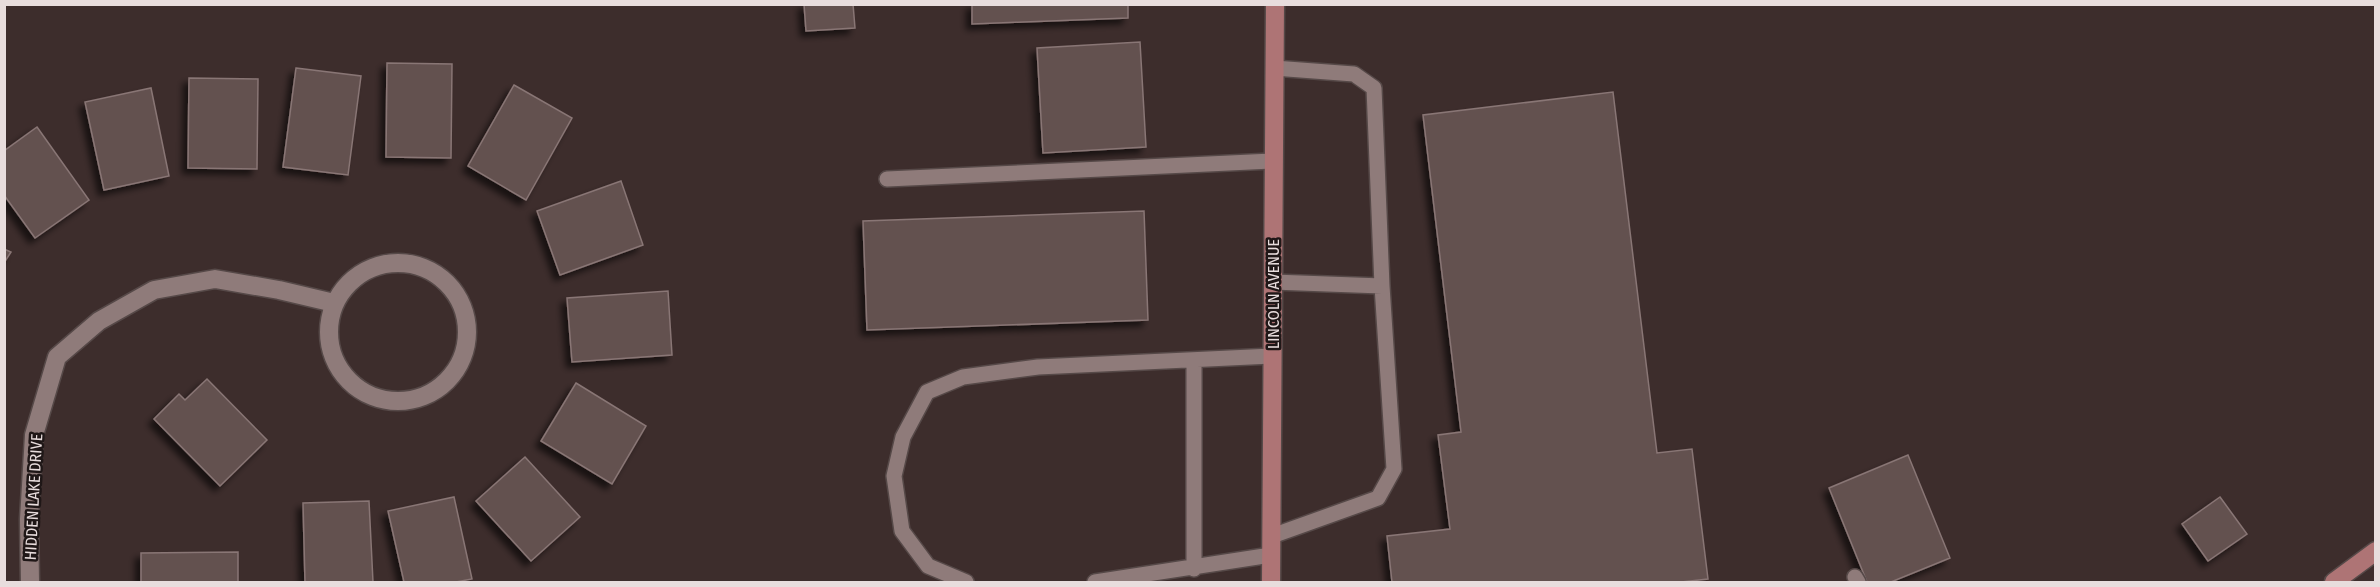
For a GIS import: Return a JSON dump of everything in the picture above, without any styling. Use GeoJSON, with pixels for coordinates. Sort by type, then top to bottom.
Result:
{"type":"FeatureCollection","features":[{"type":"Feature","properties":{"kind":"street","name":"LINCOLN AVENUE"},"geometry":{"type":"LineString","coordinates":[[1271,582],[1275,4]]}},
{"type":"Feature","properties":{"kind":"street"},"geometry":{"type":"LineString","coordinates":[[386,263],[409,263],[430,270],[448,284],[461,303],[467,325],[466,348],[458,368],[442,386],[422,398],[399,402],[376,399],[356,388],[340,371],[330,349],[328,326],[334,303],[347,285],[365,270],[386,263]]}},
{"type":"Feature","properties":{"kind":"street","name":"HIDDEN LAKE DRIVE"},"geometry":{"type":"LineString","coordinates":[[30,582],[29,519],[34,435],[57,357],[99,321],[154,290],[215,279],[279,290],[334,303]]}},
{"type":"Feature","properties":{"kind":"street"},"geometry":{"type":"LineString","coordinates":[[2334,582],[2376,551]]}},
{"type":"Feature","properties":{"kind":"lane"},"geometry":{"type":"LineString","coordinates":[[1272,536],[1378,498],[1394,469],[1382,286],[1374,88],[1354,74],[1274,68]]}},
{"type":"Feature","properties":{"kind":"lane"},"geometry":{"type":"LineString","coordinates":[[887,178],[1274,161]]}},
{"type":"Feature","properties":{"kind":"lane"},"geometry":{"type":"LineString","coordinates":[[1273,282],[1382,286]]}},
{"type":"Feature","properties":{"kind":"lane"},"geometry":{"type":"LineString","coordinates":[[966,582],[928,566],[902,531],[894,476],[903,437],[927,392],[963,377],[1038,367],[1273,356]]}},
{"type":"Feature","properties":{"kind":"lane"},"geometry":{"type":"LineString","coordinates":[[1194,360],[1194,569]]}},
{"type":"Feature","properties":{"kind":"lane"},"geometry":{"type":"LineString","coordinates":[[1095,582],[1194,569],[1271,555]]}},
{"type":"Feature","properties":{"kind":"building"},"geometry":{"type":"Polygon","coordinates":[[[804,4],[853,4],[855,28],[806,31],[804,4]]]}},
{"type":"Feature","properties":{"kind":"building"},"geometry":{"type":"Polygon","coordinates":[[[972,4],[1128,4],[1128,18],[972,24],[972,4]]]}},
{"type":"Feature","properties":{"kind":"building"},"geometry":{"type":"Polygon","coordinates":[[[1140,42],[1146,147],[1043,153],[1037,48],[1140,42]]]}},
{"type":"Feature","properties":{"kind":"building"},"geometry":{"type":"Polygon","coordinates":[[[387,63],[452,64],[451,158],[386,157],[387,63]]]}},
{"type":"Feature","properties":{"kind":"building"},"geometry":{"type":"Polygon","coordinates":[[[296,68],[361,76],[348,175],[283,167],[296,68]]]}},
{"type":"Feature","properties":{"kind":"building"},"geometry":{"type":"Polygon","coordinates":[[[189,78],[258,79],[257,169],[188,168],[189,78]]]}},
{"type":"Feature","properties":{"kind":"building"},"geometry":{"type":"Polygon","coordinates":[[[514,85],[572,118],[526,200],[468,166],[514,85]]]}},
{"type":"Feature","properties":{"kind":"building"},"geometry":{"type":"Polygon","coordinates":[[[151,88],[169,176],[104,190],[85,102],[151,88]]]}},
{"type":"Feature","properties":{"kind":"building"},"geometry":{"type":"Polygon","coordinates":[[[1613,92],[1657,453],[1692,449],[1708,579],[1681,582],[1392,582],[1387,536],[1450,529],[1438,435],[1461,432],[1423,115],[1613,92]]]}},
{"type":"Feature","properties":{"kind":"building"},"geometry":{"type":"Polygon","coordinates":[[[37,127],[89,200],[35,238],[4,195],[4,151],[37,127]]]}},
{"type":"Feature","properties":{"kind":"building"},"geometry":{"type":"Polygon","coordinates":[[[621,181],[643,245],[560,275],[537,211],[621,181]]]}},
{"type":"Feature","properties":{"kind":"building"},"geometry":{"type":"Polygon","coordinates":[[[1144,211],[1148,320],[867,330],[863,221],[1144,211]]]}},
{"type":"Feature","properties":{"kind":"building"},"geometry":{"type":"Polygon","coordinates":[[[4,249],[11,252],[4,263],[4,249]]]}},
{"type":"Feature","properties":{"kind":"building"},"geometry":{"type":"Polygon","coordinates":[[[668,291],[672,355],[572,362],[567,298],[668,291]]]}},
{"type":"Feature","properties":{"kind":"building"},"geometry":{"type":"Polygon","coordinates":[[[207,379],[267,440],[220,486],[154,419],[179,394],[185,400],[207,379]]]}},
{"type":"Feature","properties":{"kind":"building"},"geometry":{"type":"Polygon","coordinates":[[[576,383],[646,426],[612,484],[541,441],[576,383]]]}},
{"type":"Feature","properties":{"kind":"building"},"geometry":{"type":"Polygon","coordinates":[[[1908,455],[1950,558],[1891,582],[1867,582],[1829,488],[1908,455]]]}},
{"type":"Feature","properties":{"kind":"building"},"geometry":{"type":"Polygon","coordinates":[[[525,457],[580,517],[531,561],[476,501],[525,457]]]}},
{"type":"Feature","properties":{"kind":"building"},"geometry":{"type":"Polygon","coordinates":[[[454,497],[472,579],[456,582],[404,582],[388,511],[454,497]]]}},
{"type":"Feature","properties":{"kind":"building"},"geometry":{"type":"Polygon","coordinates":[[[2220,497],[2247,534],[2208,561],[2182,524],[2220,497]]]}},
{"type":"Feature","properties":{"kind":"building"},"geometry":{"type":"Polygon","coordinates":[[[369,501],[373,582],[305,582],[303,503],[369,501]]]}},
{"type":"Feature","properties":{"kind":"building"},"geometry":{"type":"Polygon","coordinates":[[[238,552],[238,582],[141,582],[141,553],[238,552]]]}}]}
